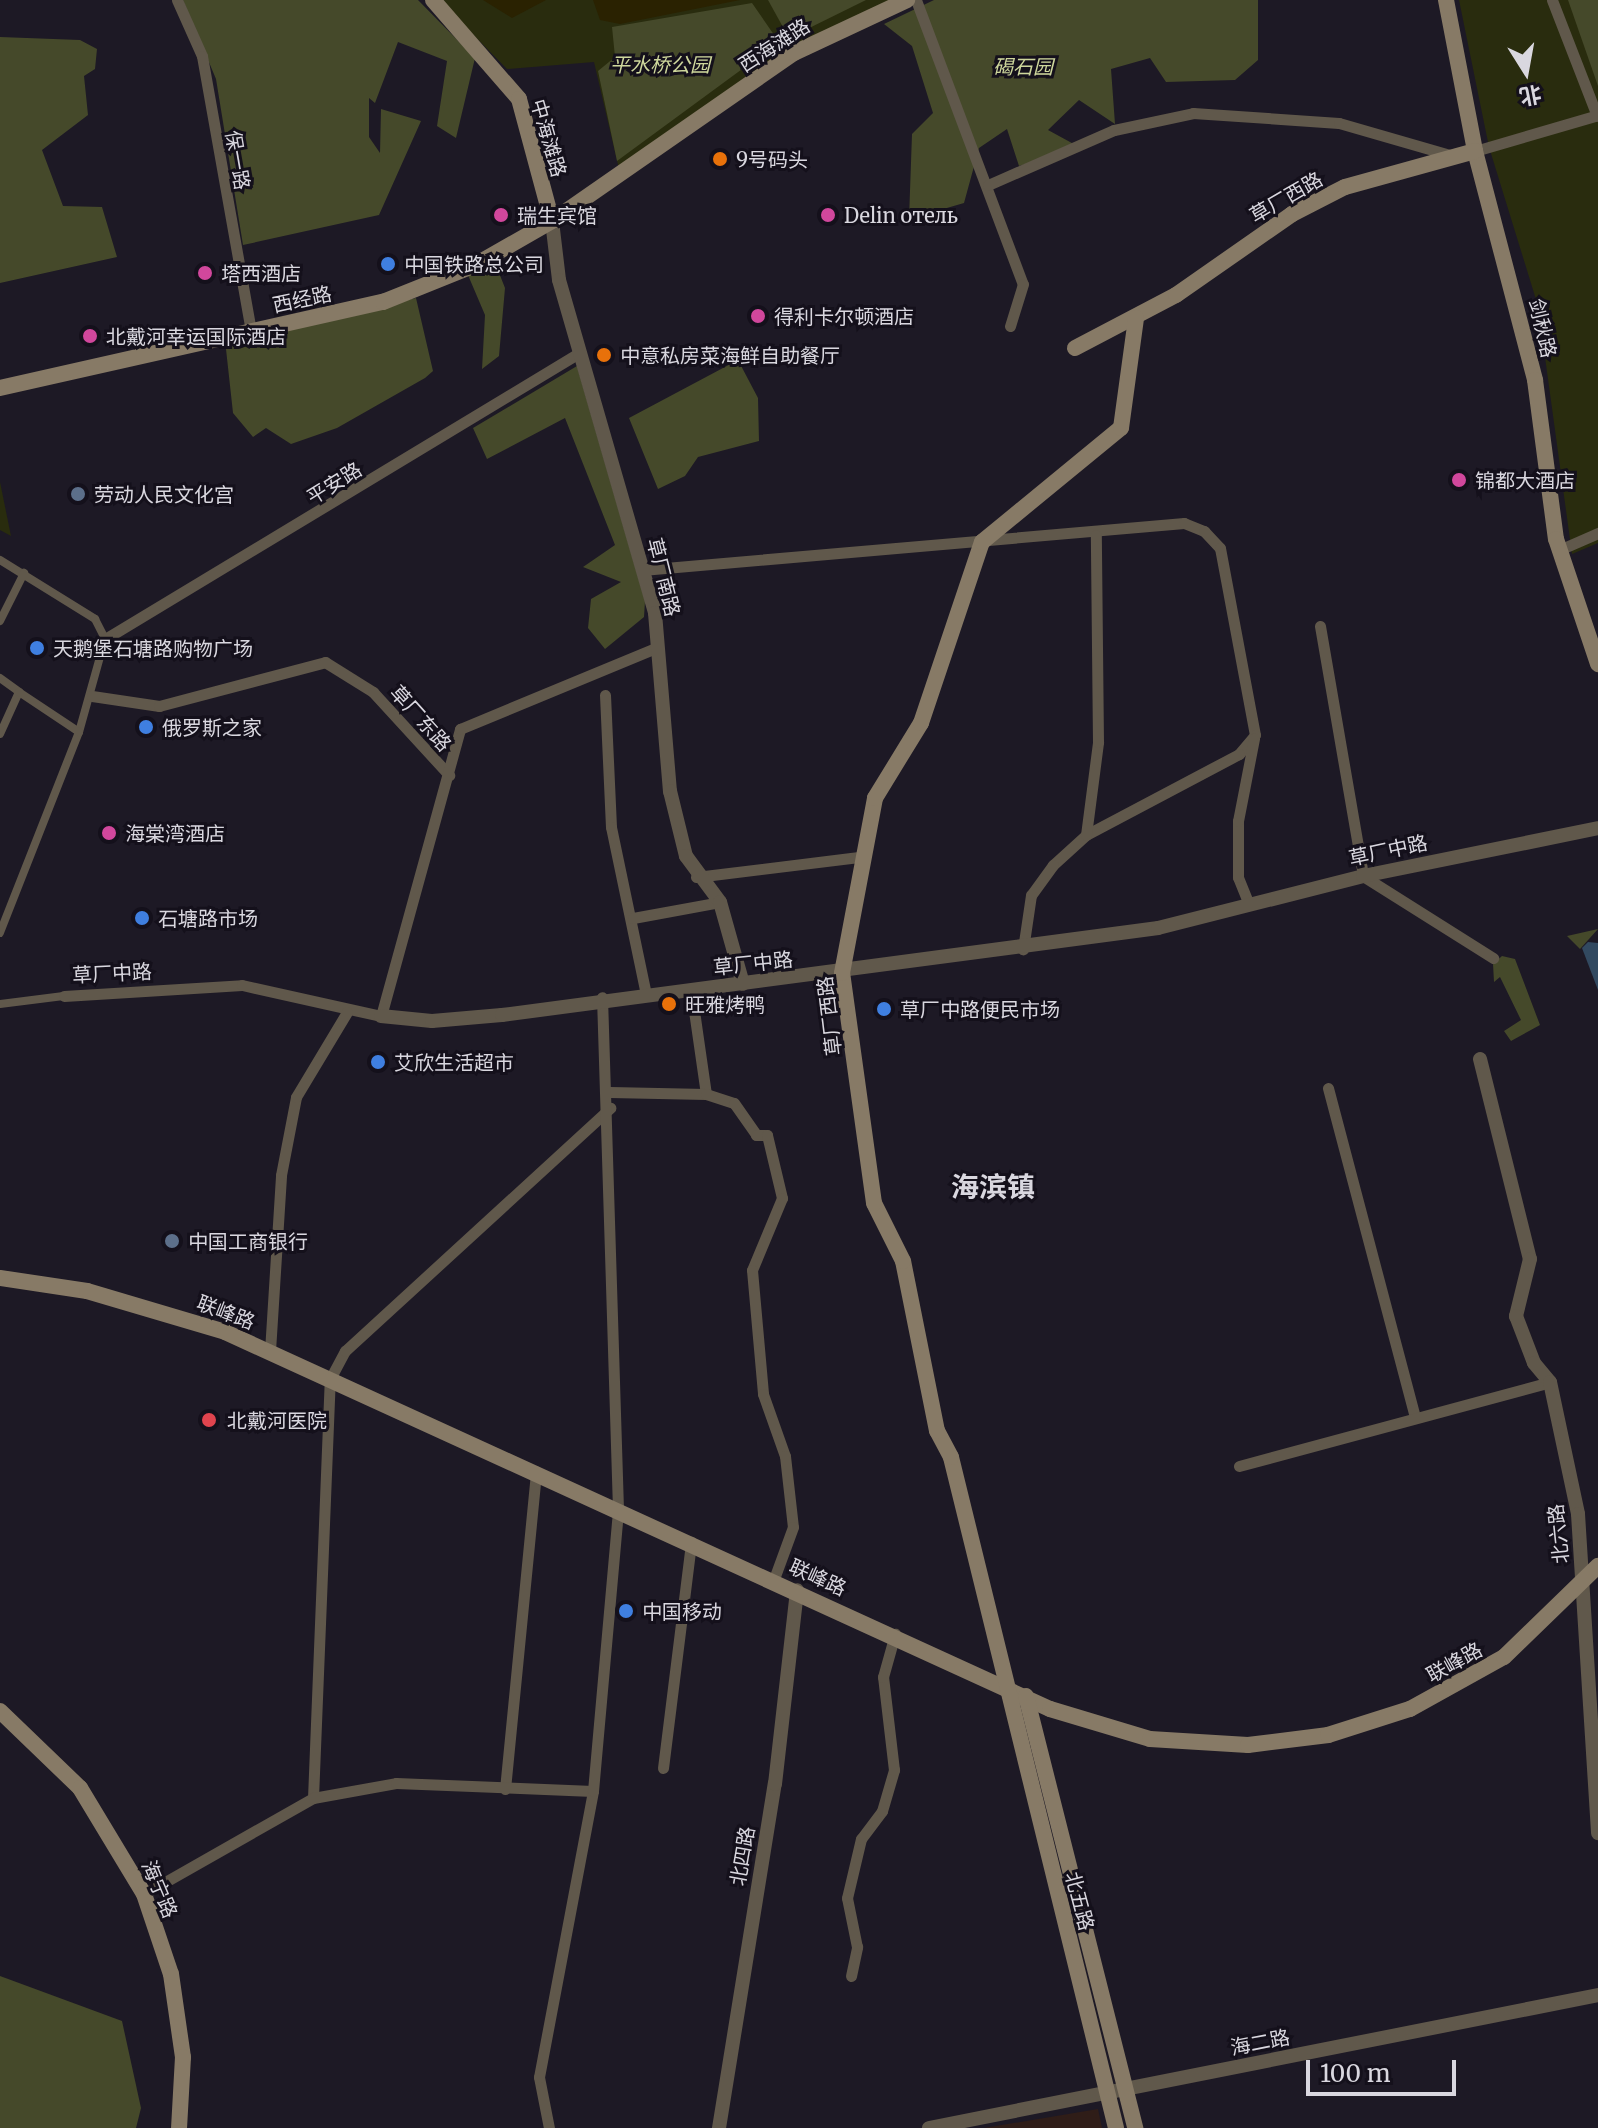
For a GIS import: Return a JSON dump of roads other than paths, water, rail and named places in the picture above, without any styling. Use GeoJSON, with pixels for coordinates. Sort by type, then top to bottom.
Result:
{"type":"FeatureCollection","features":[{"type":"Feature","properties":{"kind":"main road","name":"中海滩路"},"geometry":{"type":"LineString","coordinates":[[433,0],[519,99],[552,221]]}},
{"type":"Feature","properties":{"kind":"main road","name":"西海滩路"},"geometry":{"type":"LineString","coordinates":[[552,221],[794,53],[907,0]]}},
{"type":"Feature","properties":{"kind":"main road","name":"剑秋路"},"geometry":{"type":"LineString","coordinates":[[1446,0],[1475,151],[1535,380],[1559,550],[1598,664]]}},
{"type":"Feature","properties":{"kind":"main road","name":"草厂西路"},"geometry":{"type":"LineString","coordinates":[[1075,348],[1136,318],[1292,214],[1357,183],[1475,151]]}},
{"type":"Feature","properties":{"kind":"main road","name":"西经路"},"geometry":{"type":"LineString","coordinates":[[0,388],[383,302],[475,265],[552,221]]}},
{"type":"Feature","properties":{"kind":"main road"},"geometry":{"type":"LineString","coordinates":[[982,542],[1121,428],[1136,318]]}},
{"type":"Feature","properties":{"kind":"main road","name":"草厂西路"},"geometry":{"type":"LineString","coordinates":[[982,542],[921,723],[875,798],[859,857],[842,973],[874,1203],[903,1261],[937,1431],[951,1457],[1006,1684]]}},
{"type":"Feature","properties":{"kind":"main road","name":"联峰路"},"geometry":{"type":"LineString","coordinates":[[0,1278],[192,1319],[270,1351],[1006,1684],[1026,1696],[1150,1739],[1248,1745],[1328,1735],[1410,1709],[1504,1657],[1598,1566]]}},
{"type":"Feature","properties":{"kind":"main road","name":"北五路"},"geometry":{"type":"LineString","coordinates":[[1006,1684],[1116,2128]]}},
{"type":"Feature","properties":{"kind":"main road","name":"北五路"},"geometry":{"type":"LineString","coordinates":[[1026,1696],[1135,2128]]}},
{"type":"Feature","properties":{"kind":"main road","name":"海宁路"},"geometry":{"type":"LineString","coordinates":[[0,1711],[80,1788],[144,1894],[171,1974],[183,2057],[179,2128]]}},
{"type":"Feature","properties":{"kind":"street","name":"保一路"},"geometry":{"type":"LineString","coordinates":[[177,0],[202,56],[251,330]]}},
{"type":"Feature","properties":{"kind":"street"},"geometry":{"type":"LineString","coordinates":[[916,0],[1023,284],[1010,326]]}},
{"type":"Feature","properties":{"kind":"street"},"geometry":{"type":"LineString","coordinates":[[1475,151],[1597,115],[1552,0]]}},
{"type":"Feature","properties":{"kind":"street"},"geometry":{"type":"LineString","coordinates":[[988,185],[1114,130],[1193,113],[1339,123],[1454,156]]}},
{"type":"Feature","properties":{"kind":"street","name":"草厂南路"},"geometry":{"type":"LineString","coordinates":[[552,221],[579,353],[642,570],[658,647],[670,791],[696,877],[720,902],[743,984]]}},
{"type":"Feature","properties":{"kind":"street","name":"平安路"},"geometry":{"type":"LineString","coordinates":[[105,639],[579,353]]}},
{"type":"Feature","properties":{"kind":"street"},"geometry":{"type":"LineString","coordinates":[[642,570],[1096,535],[1184,523],[1220,548],[1255,735],[1238,821],[1238,877],[1248,902]]}},
{"type":"Feature","properties":{"kind":"street"},"geometry":{"type":"LineString","coordinates":[[1559,550],[1598,533]]}},
{"type":"Feature","properties":{"kind":"street"},"geometry":{"type":"LineString","coordinates":[[1086,835],[1098,742],[1096,535]]}},
{"type":"Feature","properties":{"kind":"street"},"geometry":{"type":"LineString","coordinates":[[0,560],[95,619],[105,639],[92,696],[4,908],[0,933]]}},
{"type":"Feature","properties":{"kind":"street"},"geometry":{"type":"LineString","coordinates":[[0,621],[24,573]]}},
{"type":"Feature","properties":{"kind":"street"},"geometry":{"type":"LineString","coordinates":[[1320,626],[1363,876],[1493,958]]}},
{"type":"Feature","properties":{"kind":"street"},"geometry":{"type":"LineString","coordinates":[[381,1016],[460,729],[658,647]]}},
{"type":"Feature","properties":{"kind":"street","name":"草厂东路"},"geometry":{"type":"LineString","coordinates":[[92,696],[159,706],[325,662],[373,692],[449,775]]}},
{"type":"Feature","properties":{"kind":"street"},"geometry":{"type":"LineString","coordinates":[[0,678],[79,732]]}},
{"type":"Feature","properties":{"kind":"street"},"geometry":{"type":"LineString","coordinates":[[0,734],[19,692]]}},
{"type":"Feature","properties":{"kind":"street"},"geometry":{"type":"LineString","coordinates":[[605,695],[611,827],[624,906],[633,918],[646,994]]}},
{"type":"Feature","properties":{"kind":"street"},"geometry":{"type":"LineString","coordinates":[[1023,949],[1031,895],[1086,835],[1239,754],[1255,735]]}},
{"type":"Feature","properties":{"kind":"street","name":"草厂中路"},"geometry":{"type":"LineString","coordinates":[[0,1004],[64,996],[242,985],[347,1012],[460,1019],[602,997],[842,973],[1158,928],[1248,902],[1598,828]]}},
{"type":"Feature","properties":{"kind":"street"},"geometry":{"type":"LineString","coordinates":[[696,877],[859,857]]}},
{"type":"Feature","properties":{"kind":"street"},"geometry":{"type":"LineString","coordinates":[[633,918],[720,902]]}},
{"type":"Feature","properties":{"kind":"street"},"geometry":{"type":"LineString","coordinates":[[691,990],[706,1094]]}},
{"type":"Feature","properties":{"kind":"street"},"geometry":{"type":"LineString","coordinates":[[549,2128],[539,2077],[593,1791],[618,1509],[610,1092],[602,997]]}},
{"type":"Feature","properties":{"kind":"street"},"geometry":{"type":"LineString","coordinates":[[270,1351],[281,1175],[296,1097],[347,1012]]}},
{"type":"Feature","properties":{"kind":"street","name":"北六路"},"geometry":{"type":"LineString","coordinates":[[1480,1059],[1530,1259],[1516,1316],[1534,1363],[1550,1382],[1578,1514],[1598,1833]]}},
{"type":"Feature","properties":{"kind":"street"},"geometry":{"type":"LineString","coordinates":[[1328,1088],[1415,1418]]}},
{"type":"Feature","properties":{"kind":"street"},"geometry":{"type":"LineString","coordinates":[[610,1092],[706,1094],[734,1103],[756,1135],[767,1135],[782,1198],[752,1270],[763,1394],[785,1456],[793,1527],[774,1579]]}},
{"type":"Feature","properties":{"kind":"street"},"geometry":{"type":"LineString","coordinates":[[313,1798],[330,1379],[345,1351],[610,1108]]}},
{"type":"Feature","properties":{"kind":"street"},"geometry":{"type":"LineString","coordinates":[[1239,1466],[1550,1382]]}},
{"type":"Feature","properties":{"kind":"street"},"geometry":{"type":"LineString","coordinates":[[505,1789],[536,1472]]}},
{"type":"Feature","properties":{"kind":"street"},"geometry":{"type":"LineString","coordinates":[[663,1768],[691,1542]]}},
{"type":"Feature","properties":{"kind":"street","name":"北四路"},"geometry":{"type":"LineString","coordinates":[[719,2128],[775,1784],[797,1590]]}},
{"type":"Feature","properties":{"kind":"street"},"geometry":{"type":"LineString","coordinates":[[851,1976],[857,1947],[847,1898],[861,1839],[882,1811],[894,1770],[883,1677],[895,1634]]}},
{"type":"Feature","properties":{"kind":"street"},"geometry":{"type":"LineString","coordinates":[[144,1894],[313,1798],[396,1783],[593,1791]]}},
{"type":"Feature","properties":{"kind":"street","name":"海二路"},"geometry":{"type":"LineString","coordinates":[[929,2128],[1598,1995]]}},
{"type":"Feature","properties":{"kind":"water"},"geometry":{"type":"Polygon","coordinates":[[[1588,942],[1598,943],[1598,990],[1582,948],[1588,942]]]}},
{"type":"Feature","properties":{"kind":"place","name":"9号码头"},"geometry":{"type":"Point","coordinates":[720,159]}},
{"type":"Feature","properties":{"kind":"place","name":"瑞生宾馆"},"geometry":{"type":"Point","coordinates":[501,215]}},
{"type":"Feature","properties":{"kind":"place","name":"Delin отель"},"geometry":{"type":"Point","coordinates":[828,215]}},
{"type":"Feature","properties":{"kind":"place","name":"中国铁路总公司"},"geometry":{"type":"Point","coordinates":[388,264]}},
{"type":"Feature","properties":{"kind":"place","name":"塔西酒店"},"geometry":{"type":"Point","coordinates":[205,273]}},
{"type":"Feature","properties":{"kind":"place","name":"得利卡尔顿酒店"},"geometry":{"type":"Point","coordinates":[758,316]}},
{"type":"Feature","properties":{"kind":"place","name":"北戴河幸运国际酒店"},"geometry":{"type":"Point","coordinates":[90,336]}},
{"type":"Feature","properties":{"kind":"place","name":"中意私房菜海鲜自助餐厅"},"geometry":{"type":"Point","coordinates":[604,355]}},
{"type":"Feature","properties":{"kind":"place","name":"锦都大酒店"},"geometry":{"type":"Point","coordinates":[1459,480]}},
{"type":"Feature","properties":{"kind":"place","name":"劳动人民文化宫"},"geometry":{"type":"Point","coordinates":[78,494]}},
{"type":"Feature","properties":{"kind":"place","name":"天鹅堡石塘路购物广场"},"geometry":{"type":"Point","coordinates":[37,648]}},
{"type":"Feature","properties":{"kind":"place","name":"俄罗斯之家"},"geometry":{"type":"Point","coordinates":[146,727]}},
{"type":"Feature","properties":{"kind":"place","name":"海棠湾酒店"},"geometry":{"type":"Point","coordinates":[109,833]}},
{"type":"Feature","properties":{"kind":"place","name":"石塘路市场"},"geometry":{"type":"Point","coordinates":[142,918]}},
{"type":"Feature","properties":{"kind":"place","name":"旺雅烤鸭"},"geometry":{"type":"Point","coordinates":[669,1004]}},
{"type":"Feature","properties":{"kind":"place","name":"草厂中路便民市场"},"geometry":{"type":"Point","coordinates":[884,1009]}},
{"type":"Feature","properties":{"kind":"place","name":"艾欣生活超市"},"geometry":{"type":"Point","coordinates":[378,1062]}},
{"type":"Feature","properties":{"kind":"place","name":"中国工商银行"},"geometry":{"type":"Point","coordinates":[172,1241]}},
{"type":"Feature","properties":{"kind":"place","name":"北戴河医院"},"geometry":{"type":"Point","coordinates":[209,1420]}},
{"type":"Feature","properties":{"kind":"place","name":"中国移动"},"geometry":{"type":"Point","coordinates":[626,1611]}},
{"type":"Feature","properties":{"kind":"district","name":"海滨镇"},"geometry":{"type":"Point","coordinates":[993,1187]}},
{"type":"Feature","properties":{"kind":"park label","name":"平水桥公园"},"geometry":{"type":"Point","coordinates":[660,64]}},
{"type":"Feature","properties":{"kind":"park label","name":"碣石园"},"geometry":{"type":"Point","coordinates":[1023,66]}}]}
